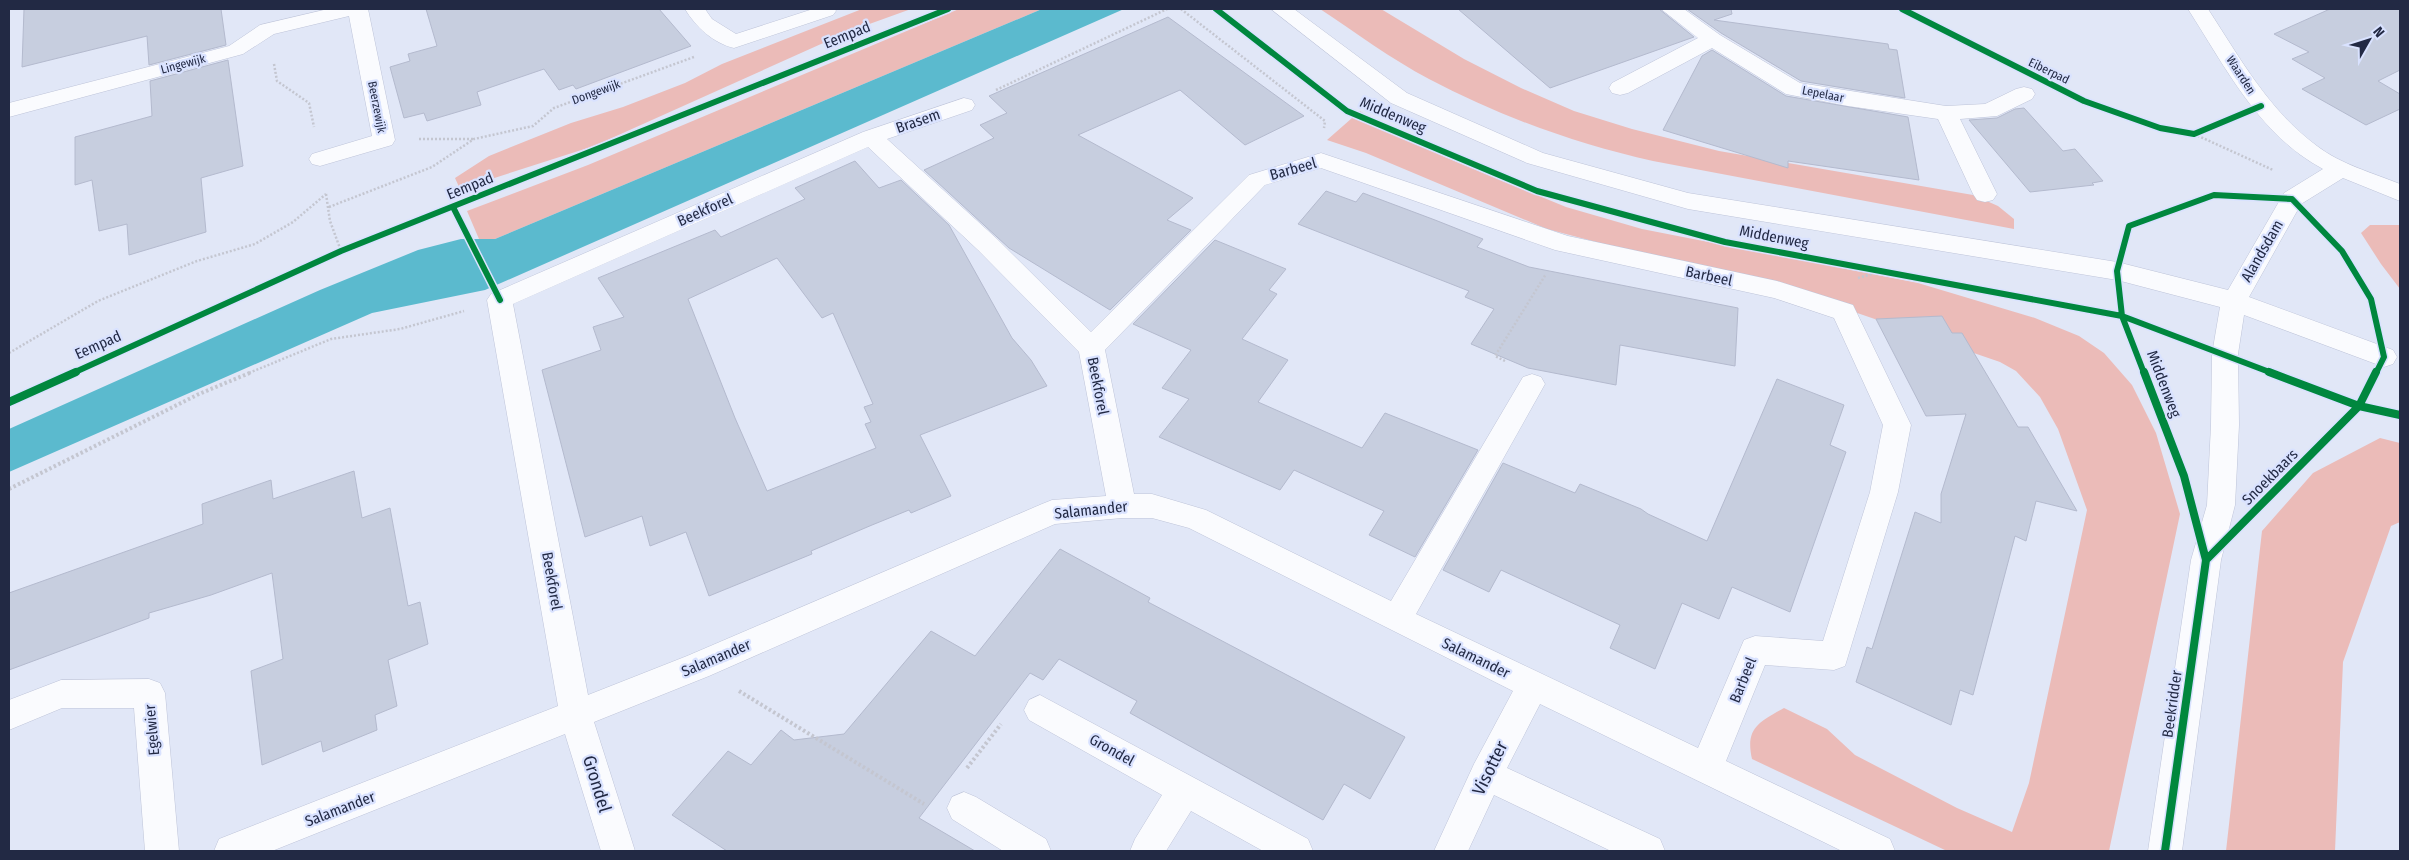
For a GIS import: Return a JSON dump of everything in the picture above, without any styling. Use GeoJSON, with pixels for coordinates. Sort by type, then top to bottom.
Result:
{"type":"FeatureCollection","features":[{"type":"Feature","properties":{"kind":"street","name":"Lingewijk"},"geometry":{"type":"LineString","coordinates":[[9,110],[236,50],[267,30],[354,9]]}},
{"type":"Feature","properties":{"kind":"street","name":"Beerzewijk"},"geometry":{"type":"LineString","coordinates":[[320,159],[384,140],[358,9]]}},
{"type":"Feature","properties":{"kind":"street"},"geometry":{"type":"LineString","coordinates":[[695,9],[704,23],[734,42],[826,11]]}},
{"type":"Feature","properties":{"kind":"street","name":"Middenweg"},"geometry":{"type":"LineString","coordinates":[[1281,9],[1399,98],[1535,158],[1688,201],[2085,265],[2234,301],[2384,357]]}},
{"type":"Feature","properties":{"kind":"street","name":"Lepelaar"},"geometry":{"type":"LineString","coordinates":[[1671,9],[1713,39],[1794,89],[1946,113],[1989,111],[2024,94]]}},
{"type":"Feature","properties":{"kind":"street","name":"Waarden"},"geometry":{"type":"LineString","coordinates":[[2198,9],[2261,106],[2310,152],[2341,169],[2400,193]]}},
{"type":"Feature","properties":{"kind":"street"},"geometry":{"type":"LineString","coordinates":[[1620,88],[1713,39]]}},
{"type":"Feature","properties":{"kind":"street","name":"Brasem"},"geometry":{"type":"LineString","coordinates":[[871,137],[964,105]]}},
{"type":"Feature","properties":{"kind":"street"},"geometry":{"type":"LineString","coordinates":[[1946,113],[1985,194]]}},
{"type":"Feature","properties":{"kind":"street","name":"Beekforel"},"geometry":{"type":"LineString","coordinates":[[576,716],[500,300],[871,137],[987,244],[1091,348],[1122,506]]}},
{"type":"Feature","properties":{"kind":"street","name":"Barbeel"},"geometry":{"type":"LineString","coordinates":[[1091,348],[1257,180],[1321,160],[1564,244],[1777,290],[1844,312],[1897,425],[1884,492],[1834,656],[1755,650],[1707,768]]}},
{"type":"Feature","properties":{"kind":"street","name":"Alandsdam"},"geometry":{"type":"LineString","coordinates":[[2234,301],[2292,199],[2341,169]]}},
{"type":"Feature","properties":{"kind":"street","name":"Beekridder"},"geometry":{"type":"LineString","coordinates":[[2165,851],[2206,560],[2221,506],[2226,425],[2225,354],[2234,301]]}},
{"type":"Feature","properties":{"kind":"street"},"geometry":{"type":"LineString","coordinates":[[1397,619],[1532,384]]}},
{"type":"Feature","properties":{"kind":"street","name":"Salamander"},"geometry":{"type":"LineString","coordinates":[[231,851],[576,716],[698,666],[1052,512],[1122,506],[1152,506],[1196,518],[1532,685],[1878,851]]}},
{"type":"Feature","properties":{"kind":"street","name":"Visotter"},"geometry":{"type":"LineString","coordinates":[[1451,851],[1486,775],[1532,685]]}},
{"type":"Feature","properties":{"kind":"street","name":"Egelwier"},"geometry":{"type":"LineString","coordinates":[[9,715],[61,694],[149,693],[162,851]]}},
{"type":"Feature","properties":{"kind":"street","name":"Grondel"},"geometry":{"type":"LineString","coordinates":[[1040,710],[1296,851]]}},
{"type":"Feature","properties":{"kind":"street","name":"Grondel"},"geometry":{"type":"LineString","coordinates":[[576,716],[618,851]]}},
{"type":"Feature","properties":{"kind":"street"},"geometry":{"type":"LineString","coordinates":[[1486,775],[1648,851]]}},
{"type":"Feature","properties":{"kind":"street"},"geometry":{"type":"LineString","coordinates":[[1147,851],[1185,790]]}},
{"type":"Feature","properties":{"kind":"street"},"geometry":{"type":"LineString","coordinates":[[964,808],[1034,851]]}},
{"type":"Feature","properties":{"kind":"path"},"geometry":{"type":"LineString","coordinates":[[964,105],[1167,9]]}},
{"type":"Feature","properties":{"kind":"path"},"geometry":{"type":"LineString","coordinates":[[1181,9],[1325,121],[1321,160]]}},
{"type":"Feature","properties":{"kind":"path"},"geometry":{"type":"LineString","coordinates":[[2194,134],[2202,130]]}},
{"type":"Feature","properties":{"kind":"path"},"geometry":{"type":"LineString","coordinates":[[2185,132],[2194,134],[2312,188]]}},
{"type":"Feature","properties":{"kind":"path"},"geometry":{"type":"LineString","coordinates":[[384,140],[474,139]]}},
{"type":"Feature","properties":{"kind":"path"},"geometry":{"type":"LineString","coordinates":[[9,352],[98,301],[197,261],[255,244],[293,222],[326,194]]}},
{"type":"Feature","properties":{"kind":"path"},"geometry":{"type":"LineString","coordinates":[[1532,384],[1536,379],[1495,356],[1564,244]]}},
{"type":"Feature","properties":{"kind":"path"},"geometry":{"type":"LineString","coordinates":[[332,255],[349,248]]}},
{"type":"Feature","properties":{"kind":"path"},"geometry":{"type":"LineString","coordinates":[[1862,268],[1891,273]]}},
{"type":"Feature","properties":{"kind":"path"},"geometry":{"type":"LineString","coordinates":[[9,489],[199,394],[331,339],[400,329],[500,300]]}},
{"type":"Feature","properties":{"kind":"path"},"geometry":{"type":"LineString","coordinates":[[698,666],[926,806]]}},
{"type":"Feature","properties":{"kind":"path"},"geometry":{"type":"LineString","coordinates":[[963,774],[1020,699],[1040,710]]}},
{"type":"Feature","properties":{"kind":"shaded area"},"geometry":{"type":"Polygon","coordinates":[[[862,9],[911,9],[850,31],[594,146],[460,189],[455,178],[489,156],[571,123],[623,107],[685,83],[722,64],[862,9]]]}},
{"type":"Feature","properties":{"kind":"shaded area"},"geometry":{"type":"Polygon","coordinates":[[[959,9],[1042,9],[495,239],[479,239],[467,211],[588,165],[959,9]]]}},
{"type":"Feature","properties":{"kind":"shaded area"},"geometry":{"type":"Polygon","coordinates":[[[1320,9],[1381,9],[1464,59],[1521,88],[1574,111],[1632,129],[1719,151],[1973,195],[1998,206],[2014,219],[2014,229],[1653,161],[1595,146],[1538,128],[1483,105],[1429,79],[1387,54],[1320,9]]]}},
{"type":"Feature","properties":{"kind":"shaded area"},"geometry":{"type":"Polygon","coordinates":[[[1360,111],[1393,131],[1445,157],[1566,207],[1642,229],[1918,283],[2035,318],[2079,336],[2104,353],[2132,385],[2156,433],[2180,514],[2109,851],[1947,851],[1752,759],[1750,748],[1752,733],[1761,722],[1784,708],[1827,729],[1855,755],[1957,808],[2012,832],[2029,783],[2087,510],[2058,429],[2040,397],[2016,371],[2000,362],[1831,304],[1547,229],[1366,153],[1327,140],[1360,111]]]}},
{"type":"Feature","properties":{"kind":"shaded area"},"geometry":{"type":"Polygon","coordinates":[[[2370,225],[2400,225],[2400,289],[2361,233],[2370,225]]]}},
{"type":"Feature","properties":{"kind":"shaded area"},"geometry":{"type":"Polygon","coordinates":[[[2380,438],[2400,443],[2400,522],[2391,526],[2343,662],[2335,851],[2226,851],[2262,531],[2313,473],[2380,438]]]}},
{"type":"Feature","properties":{"kind":"water"},"geometry":{"type":"Polygon","coordinates":[[[1042,9],[1124,9],[485,290],[372,313],[9,472],[9,429],[320,290],[418,250],[461,239],[495,239],[1042,9]]]}},
{"type":"Feature","properties":{"kind":"building"},"geometry":{"type":"Polygon","coordinates":[[[24,9],[221,9],[226,45],[149,65],[147,36],[22,67],[24,9]]]}},
{"type":"Feature","properties":{"kind":"building"},"geometry":{"type":"Polygon","coordinates":[[[426,9],[659,9],[691,46],[576,89],[573,85],[559,90],[544,69],[477,92],[481,105],[427,121],[424,113],[404,118],[390,67],[410,61],[408,54],[437,46],[426,9]]]}},
{"type":"Feature","properties":{"kind":"building"},"geometry":{"type":"Polygon","coordinates":[[[1458,9],[1659,9],[1694,37],[1550,88],[1458,9]]]}},
{"type":"Feature","properties":{"kind":"building"},"geometry":{"type":"Polygon","coordinates":[[[1687,9],[1731,9],[1732,14],[1714,20],[1888,44],[1889,49],[1897,50],[1905,98],[1801,81],[1721,33],[1687,9]]]}},
{"type":"Feature","properties":{"kind":"building"},"geometry":{"type":"Polygon","coordinates":[[[2330,9],[2400,9],[2400,70],[2378,81],[2400,94],[2400,109],[2366,125],[2302,89],[2325,78],[2292,59],[2309,52],[2274,34],[2330,9]]]}},
{"type":"Feature","properties":{"kind":"building"},"geometry":{"type":"Polygon","coordinates":[[[1168,17],[1304,116],[1245,145],[1180,90],[1078,135],[1193,198],[1167,220],[1191,230],[1110,310],[1009,248],[924,170],[994,138],[980,125],[1007,113],[989,96],[1168,17]]]}},
{"type":"Feature","properties":{"kind":"building"},"geometry":{"type":"Polygon","coordinates":[[[1712,50],[1786,96],[1908,117],[1919,180],[1788,161],[1788,168],[1663,130],[1702,56],[1712,50]]]}},
{"type":"Feature","properties":{"kind":"building"},"geometry":{"type":"Polygon","coordinates":[[[228,60],[243,166],[201,178],[206,232],[129,255],[127,224],[99,231],[92,180],[75,185],[75,137],[152,116],[150,81],[228,60]]]}},
{"type":"Feature","properties":{"kind":"building"},"geometry":{"type":"Polygon","coordinates":[[[2024,108],[2063,151],[2075,149],[2103,181],[2092,183],[2094,185],[2030,192],[1969,120],[1997,118],[2015,109],[2024,108]]]}},
{"type":"Feature","properties":{"kind":"building"},"geometry":{"type":"Polygon","coordinates":[[[855,161],[879,188],[901,180],[949,225],[1012,338],[1031,360],[1047,386],[920,435],[951,496],[911,513],[909,510],[872,525],[811,551],[812,554],[709,596],[686,532],[650,546],[642,516],[585,537],[542,370],[601,350],[593,327],[624,317],[598,278],[715,230],[721,237],[805,199],[795,188],[855,161]],[[777,258],[688,299],[735,418],[767,491],[876,448],[865,424],[871,422],[864,407],[873,404],[833,313],[822,318],[777,258]]]}},
{"type":"Feature","properties":{"kind":"building"},"geometry":{"type":"Polygon","coordinates":[[[1326,191],[1356,202],[1363,193],[1483,239],[1477,247],[1529,267],[1738,308],[1735,366],[1620,345],[1616,385],[1528,368],[1471,344],[1494,309],[1465,297],[1469,291],[1298,224],[1326,191]]]}},
{"type":"Feature","properties":{"kind":"building"},"geometry":{"type":"Polygon","coordinates":[[[1215,240],[1286,269],[1269,290],[1277,294],[1242,339],[1288,360],[1258,402],[1362,448],[1385,413],[1478,450],[1415,557],[1369,535],[1384,511],[1294,470],[1280,490],[1159,437],[1189,399],[1162,388],[1191,350],[1133,324],[1215,240]]]}},
{"type":"Feature","properties":{"kind":"building"},"geometry":{"type":"Polygon","coordinates":[[[1942,316],[1952,333],[1962,333],[2018,427],[2028,427],[2077,511],[2036,501],[2026,541],[2015,536],[1973,695],[1960,690],[1951,725],[1856,682],[1867,647],[1872,649],[1915,512],[1941,523],[1941,494],[1966,414],[1926,416],[1876,319],[1942,316]]]}},
{"type":"Feature","properties":{"kind":"building"},"geometry":{"type":"Polygon","coordinates":[[[1777,379],[1844,405],[1830,445],[1846,452],[1790,612],[1732,587],[1719,619],[1682,603],[1655,669],[1610,648],[1620,625],[1501,570],[1489,592],[1443,570],[1503,463],[1575,493],[1580,484],[1641,509],[1707,541],[1777,379]]]}},
{"type":"Feature","properties":{"kind":"building"},"geometry":{"type":"Polygon","coordinates":[[[354,471],[362,518],[390,508],[408,606],[420,602],[428,644],[388,660],[397,706],[375,715],[377,730],[323,752],[321,741],[262,765],[251,671],[283,659],[272,573],[211,595],[149,613],[149,618],[9,670],[9,593],[203,524],[202,504],[271,480],[273,499],[354,471]]]}},
{"type":"Feature","properties":{"kind":"building"},"geometry":{"type":"Polygon","coordinates":[[[1060,549],[1150,598],[1148,602],[1405,737],[1370,799],[1344,784],[1323,820],[1130,713],[1137,701],[1059,659],[1043,680],[1030,673],[919,818],[975,851],[727,851],[672,815],[728,751],[751,765],[781,730],[794,740],[844,734],[931,631],[975,656],[1060,549]]]}},
{"type":"Feature","properties":{"kind":"cycle path","name":"Eempad"},"geometry":{"type":"LineString","coordinates":[[9,402],[341,251],[948,9]]}},
{"type":"Feature","properties":{"kind":"cycle path"},"geometry":{"type":"LineString","coordinates":[[1216,9],[1347,111],[1537,191],[1725,242],[2122,316],[2184,476],[2206,560],[2165,851]]}},
{"type":"Feature","properties":{"kind":"cycle path","name":"Eiberpad"},"geometry":{"type":"LineString","coordinates":[[1902,9],[2084,101],[2160,128],[2194,134],[2261,106]]}},
{"type":"Feature","properties":{"kind":"cycle path","name":"Snoekbaars"},"geometry":{"type":"LineString","coordinates":[[2206,560],[2359,406],[2384,357],[2371,299],[2342,251],[2292,199],[2214,195],[2129,226],[2117,271],[2122,316],[2359,406],[2400,415]]}},
{"type":"Feature","properties":{"kind":"cycle path","name":"Eempad"},"geometry":{"type":"LineString","coordinates":[[453,207],[500,300]]}}]}
